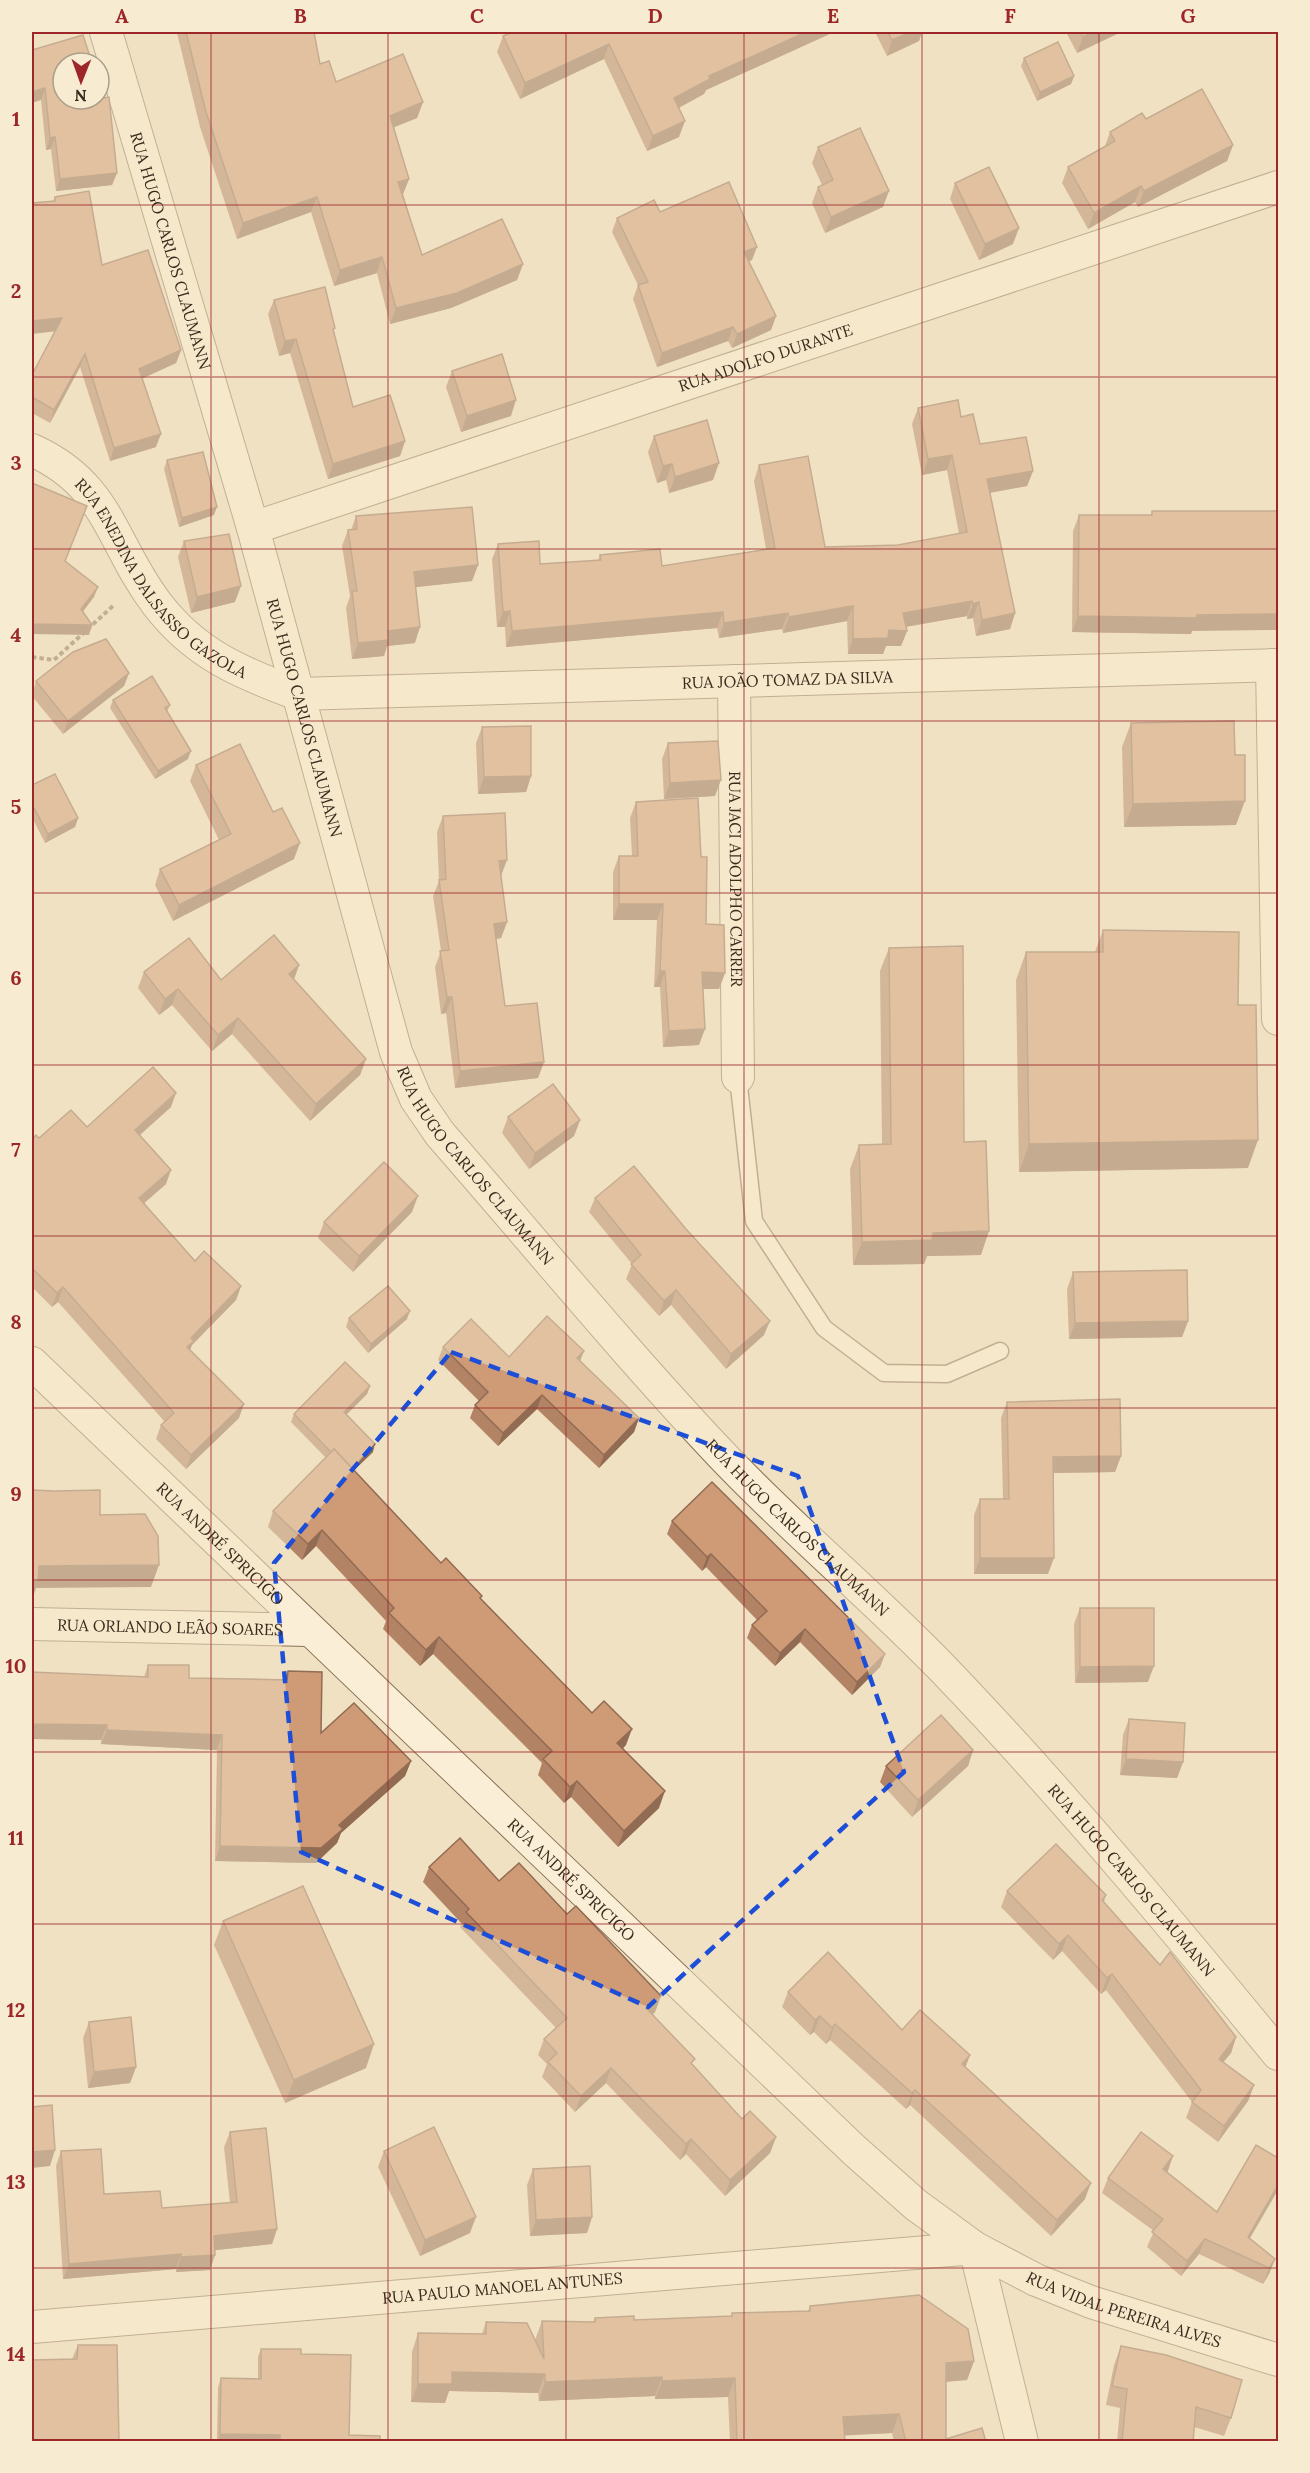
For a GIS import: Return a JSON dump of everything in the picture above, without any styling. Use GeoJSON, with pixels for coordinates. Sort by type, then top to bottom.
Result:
{"type":"FeatureCollection","features":[{"type":"Feature","properties":{"kind":"street","name":"RUA HUGO CARLOS CLAUMANN"},"geometry":{"type":"LineString","coordinates":[[106,32],[253,528],[396,1052],[416,1099],[440,1134],[718,1452],[903,1629],[1021,1752],[1110,1852],[1278,2054]]}},
{"type":"Feature","properties":{"kind":"street","name":"RUA ADOLFO DURANTE"},"geometry":{"type":"LineString","coordinates":[[253,528],[1278,187]]}},
{"type":"Feature","properties":{"kind":"street","name":"RUA ENEDINA DALSASSO GAZOLA"},"geometry":{"type":"LineString","coordinates":[[32,450],[62,468],[86,488],[102,507],[141,580],[157,604],[183,634],[210,655],[238,672],[298,694]]}},
{"type":"Feature","properties":{"kind":"street","name":"RUA JOÃO TOMAZ DA SILVA"},"geometry":{"type":"LineString","coordinates":[[298,694],[1275,665]]}},
{"type":"Feature","properties":{"kind":"street"},"geometry":{"type":"LineString","coordinates":[[1275,665],[1278,1019]]}},
{"type":"Feature","properties":{"kind":"street","name":"RUA JACI ADOLPHO CARRER"},"geometry":{"type":"LineString","coordinates":[[734,681],[738,1077]]}},
{"type":"Feature","properties":{"kind":"street","name":"RUA ANDRÉ SPRICIGO"},"geometry":{"type":"LineString","coordinates":[[32,1363],[308,1630],[854,2150],[916,2205],[975,2248]]}},
{"type":"Feature","properties":{"kind":"street","name":"RUA ORLANDO LEÃO SOARES"},"geometry":{"type":"LineString","coordinates":[[32,1624],[308,1630]]}},
{"type":"Feature","properties":{"kind":"street"},"geometry":{"type":"LineString","coordinates":[[975,2248],[1022,2442]]}},
{"type":"Feature","properties":{"kind":"street","name":"RUA PAULO MANOEL ANTUNES"},"geometry":{"type":"LineString","coordinates":[[32,2327],[975,2248]]}},
{"type":"Feature","properties":{"kind":"street","name":"RUA VIDAL PEREIRA ALVES"},"geometry":{"type":"LineString","coordinates":[[975,2248],[1036,2280],[1091,2302],[1278,2360]]}},
{"type":"Feature","properties":{"kind":"lane"},"geometry":{"type":"LineString","coordinates":[[738,1077],[754,1221],[824,1328],[884,1373],[946,1374],[1000,1351]]}},
{"type":"Feature","properties":{"kind":"path"},"geometry":{"type":"LineString","coordinates":[[32,657],[54,660],[141,580]]}},
{"type":"Feature","properties":{"kind":"highlighted area"},"geometry":{"type":"Polygon","coordinates":[[[451,1352],[798,1476],[904,1772],[648,2007],[301,1852],[274,1563],[451,1352]]]}},
{"type":"Feature","properties":{"kind":"building"},"geometry":{"type":"Polygon","coordinates":[[[186,32],[314,32],[320,64],[329,61],[336,82],[403,54],[423,102],[390,116],[409,179],[398,182],[422,255],[502,219],[523,264],[457,293],[396,308],[382,257],[340,270],[317,197],[243,223],[206,112],[186,32]]]}},
{"type":"Feature","properties":{"kind":"building"},"geometry":{"type":"Polygon","coordinates":[[[513,32],[806,32],[709,76],[710,79],[674,98],[685,121],[653,136],[609,44],[525,83],[503,36],[513,32]]]}},
{"type":"Feature","properties":{"kind":"building"},"geometry":{"type":"Polygon","coordinates":[[[888,32],[911,32],[892,40],[888,32]]]}},
{"type":"Feature","properties":{"kind":"building"},"geometry":{"type":"Polygon","coordinates":[[[1080,32],[1093,32],[1083,37],[1080,32]]]}},
{"type":"Feature","properties":{"kind":"building"},"geometry":{"type":"Polygon","coordinates":[[[83,35],[88,51],[51,51],[51,111],[110,111],[117,173],[60,179],[55,137],[50,138],[45,88],[32,92],[32,50],[83,35]]]}},
{"type":"Feature","properties":{"kind":"building"},"geometry":{"type":"Polygon","coordinates":[[[1058,42],[1074,76],[1040,92],[1024,58],[1058,42]]]}},
{"type":"Feature","properties":{"kind":"building"},"geometry":{"type":"Polygon","coordinates":[[[1202,89],[1233,145],[1144,191],[1141,186],[1094,213],[1068,167],[1115,141],[1110,132],[1142,113],[1146,119],[1202,89]]]}},
{"type":"Feature","properties":{"kind":"building"},"geometry":{"type":"Polygon","coordinates":[[[860,128],[889,191],[831,217],[818,187],[833,180],[818,147],[860,128]]]}},
{"type":"Feature","properties":{"kind":"building"},"geometry":{"type":"Polygon","coordinates":[[[989,167],[1019,228],[985,244],[955,183],[989,167]]]}},
{"type":"Feature","properties":{"kind":"building"},"geometry":{"type":"Polygon","coordinates":[[[729,182],[757,247],[744,252],[776,316],[737,334],[733,327],[662,353],[638,285],[648,282],[617,218],[654,200],[660,212],[729,182]]]}},
{"type":"Feature","properties":{"kind":"building"},"geometry":{"type":"Polygon","coordinates":[[[89,191],[102,265],[148,250],[181,350],[139,369],[161,434],[114,448],[85,354],[54,410],[32,397],[32,375],[62,318],[32,321],[32,203],[55,201],[55,197],[89,191]]]}},
{"type":"Feature","properties":{"kind":"building"},"geometry":{"type":"Polygon","coordinates":[[[325,287],[353,407],[390,395],[405,441],[333,464],[296,339],[285,341],[274,300],[325,287]]]}},
{"type":"Feature","properties":{"kind":"building"},"geometry":{"type":"Polygon","coordinates":[[[502,354],[516,400],[467,416],[452,371],[502,354]]]}},
{"type":"Feature","properties":{"kind":"building"},"geometry":{"type":"Polygon","coordinates":[[[958,400],[961,417],[973,414],[980,444],[1026,437],[1033,471],[987,479],[1015,613],[982,620],[979,602],[973,604],[972,601],[903,613],[907,631],[889,630],[888,638],[853,639],[853,606],[789,617],[788,613],[724,623],[723,612],[512,631],[510,611],[503,612],[498,544],[539,541],[540,564],[601,560],[600,555],[660,549],[662,566],[775,548],[759,465],[808,456],[825,547],[898,545],[967,532],[952,455],[928,459],[918,408],[958,400]]]}},
{"type":"Feature","properties":{"kind":"building"},"geometry":{"type":"Polygon","coordinates":[[[707,420],[719,463],[675,477],[672,464],[663,466],[654,436],[707,420]]]}},
{"type":"Feature","properties":{"kind":"building"},"geometry":{"type":"Polygon","coordinates":[[[203,452],[217,507],[182,518],[167,460],[203,452]]]}},
{"type":"Feature","properties":{"kind":"building"},"geometry":{"type":"Polygon","coordinates":[[[32,483],[87,506],[65,561],[98,587],[81,609],[92,625],[32,624],[32,483]]]}},
{"type":"Feature","properties":{"kind":"building"},"geometry":{"type":"Polygon","coordinates":[[[472,507],[478,565],[414,572],[420,627],[388,631],[389,640],[358,643],[352,591],[357,591],[348,530],[357,529],[356,516],[472,507]]]}},
{"type":"Feature","properties":{"kind":"building"},"geometry":{"type":"Polygon","coordinates":[[[1152,511],[1278,511],[1278,614],[1197,615],[1197,618],[1078,616],[1079,515],[1152,515],[1152,511]]]}},
{"type":"Feature","properties":{"kind":"building"},"geometry":{"type":"Polygon","coordinates":[[[229,534],[241,586],[197,597],[184,541],[229,534]]]}},
{"type":"Feature","properties":{"kind":"building"},"geometry":{"type":"Polygon","coordinates":[[[106,639],[129,673],[68,721],[36,681],[73,652],[106,639]]]}},
{"type":"Feature","properties":{"kind":"building"},"geometry":{"type":"Polygon","coordinates":[[[152,676],[170,705],[165,708],[191,751],[158,771],[113,700],[152,676]]]}},
{"type":"Feature","properties":{"kind":"building"},"geometry":{"type":"Polygon","coordinates":[[[1234,721],[1235,755],[1245,755],[1245,801],[1133,804],[1131,723],[1234,721]]]}},
{"type":"Feature","properties":{"kind":"building"},"geometry":{"type":"Polygon","coordinates":[[[531,726],[531,776],[484,777],[482,727],[531,726]]]}},
{"type":"Feature","properties":{"kind":"building"},"geometry":{"type":"Polygon","coordinates":[[[718,741],[721,780],[670,783],[668,743],[718,741]]]}},
{"type":"Feature","properties":{"kind":"building"},"geometry":{"type":"Polygon","coordinates":[[[240,744],[273,812],[282,808],[300,843],[179,905],[160,869],[231,834],[196,765],[240,744]]]}},
{"type":"Feature","properties":{"kind":"building"},"geometry":{"type":"Polygon","coordinates":[[[55,774],[78,818],[48,834],[32,804],[32,785],[55,774]]]}},
{"type":"Feature","properties":{"kind":"building"},"geometry":{"type":"Polygon","coordinates":[[[698,798],[701,857],[707,857],[706,924],[724,925],[725,973],[702,972],[705,1029],[669,1031],[665,971],[660,971],[663,904],[619,904],[619,856],[638,856],[636,802],[698,798]]]}},
{"type":"Feature","properties":{"kind":"building"},"geometry":{"type":"Polygon","coordinates":[[[505,813],[507,860],[499,861],[507,922],[494,924],[505,1006],[537,1003],[544,1062],[460,1071],[452,997],[447,997],[440,951],[449,950],[439,880],[446,879],[443,816],[505,813]]]}},
{"type":"Feature","properties":{"kind":"building"},"geometry":{"type":"Polygon","coordinates":[[[1103,930],[1239,932],[1238,1005],[1256,1005],[1258,1140],[1029,1144],[1026,952],[1103,952],[1103,930]]]}},
{"type":"Feature","properties":{"kind":"building"},"geometry":{"type":"Polygon","coordinates":[[[274,935],[299,965],[289,974],[366,1059],[316,1104],[238,1018],[218,1035],[178,989],[165,999],[144,972],[189,938],[221,980],[274,935]]]}},
{"type":"Feature","properties":{"kind":"building"},"geometry":{"type":"Polygon","coordinates":[[[963,946],[964,1142],[986,1141],[989,1231],[933,1233],[932,1240],[862,1242],[859,1145],[891,1144],[889,948],[963,946]]]}},
{"type":"Feature","properties":{"kind":"building"},"geometry":{"type":"Polygon","coordinates":[[[153,1067],[176,1093],[135,1130],[171,1170],[139,1198],[195,1261],[204,1251],[241,1286],[191,1338],[194,1341],[187,1347],[244,1404],[191,1455],[161,1425],[174,1413],[63,1287],[57,1293],[32,1268],[32,1140],[36,1135],[39,1138],[71,1110],[87,1127],[153,1067]]]}},
{"type":"Feature","properties":{"kind":"building"},"geometry":{"type":"Polygon","coordinates":[[[553,1084],[580,1120],[535,1153],[508,1117],[553,1084]]]}},
{"type":"Feature","properties":{"kind":"building"},"geometry":{"type":"Polygon","coordinates":[[[384,1162],[418,1196],[359,1256],[324,1222],[384,1162]]]}},
{"type":"Feature","properties":{"kind":"building"},"geometry":{"type":"Polygon","coordinates":[[[634,1166],[686,1229],[770,1321],[731,1354],[676,1290],[664,1301],[631,1264],[641,1255],[595,1198],[634,1166]]]}},
{"type":"Feature","properties":{"kind":"building"},"geometry":{"type":"Polygon","coordinates":[[[1187,1270],[1188,1321],[1075,1323],[1073,1272],[1187,1270]]]}},
{"type":"Feature","properties":{"kind":"building"},"geometry":{"type":"Polygon","coordinates":[[[388,1286],[410,1311],[371,1344],[349,1318],[388,1286]]]}},
{"type":"Feature","properties":{"kind":"building"},"geometry":{"type":"Polygon","coordinates":[[[547,1316],[584,1351],[577,1358],[639,1418],[604,1455],[542,1395],[503,1433],[475,1405],[488,1392],[443,1347],[471,1319],[509,1357],[547,1316]]]}},
{"type":"Feature","properties":{"kind":"building"},"geometry":{"type":"Polygon","coordinates":[[[345,1362],[370,1386],[344,1412],[375,1444],[352,1468],[334,1449],[331,1452],[294,1414],[345,1362]]]}},
{"type":"Feature","properties":{"kind":"building"},"geometry":{"type":"Polygon","coordinates":[[[1120,1399],[1121,1456],[1053,1457],[1054,1558],[980,1558],[980,1499],[1009,1499],[1007,1402],[1120,1399]]]}},
{"type":"Feature","properties":{"kind":"building"},"geometry":{"type":"Polygon","coordinates":[[[334,1449],[441,1563],[446,1558],[482,1596],[480,1598],[592,1713],[604,1701],[632,1729],[617,1743],[665,1791],[624,1831],[577,1781],[570,1787],[543,1759],[552,1751],[439,1637],[426,1650],[389,1613],[394,1608],[322,1530],[308,1544],[273,1511],[334,1449]]]}},
{"type":"Feature","properties":{"kind":"building"},"geometry":{"type":"Polygon","coordinates":[[[712,1482],[885,1654],[857,1682],[805,1629],[780,1653],[752,1625],[767,1611],[711,1554],[707,1557],[672,1521],[712,1482]]]}},
{"type":"Feature","properties":{"kind":"building"},"geometry":{"type":"Polygon","coordinates":[[[32,1490],[100,1490],[100,1515],[145,1514],[158,1536],[159,1565],[39,1566],[38,1582],[32,1581],[32,1490]]]}},
{"type":"Feature","properties":{"kind":"building"},"geometry":{"type":"Polygon","coordinates":[[[1080,1608],[1154,1608],[1154,1666],[1080,1667],[1080,1608]]]}},
{"type":"Feature","properties":{"kind":"building"},"geometry":{"type":"Polygon","coordinates":[[[148,1665],[189,1665],[189,1678],[287,1680],[288,1671],[322,1672],[321,1733],[354,1703],[411,1761],[339,1825],[343,1829],[321,1848],[220,1846],[222,1735],[107,1730],[107,1725],[32,1724],[32,1672],[148,1677],[148,1665]]]}},
{"type":"Feature","properties":{"kind":"building"},"geometry":{"type":"Polygon","coordinates":[[[941,1715],[973,1750],[918,1800],[886,1766],[941,1715]]]}},
{"type":"Feature","properties":{"kind":"building"},"geometry":{"type":"Polygon","coordinates":[[[1129,1719],[1185,1723],[1183,1762],[1126,1759],[1129,1719]]]}},
{"type":"Feature","properties":{"kind":"building"},"geometry":{"type":"Polygon","coordinates":[[[460,1838],[499,1881],[519,1863],[567,1914],[576,1906],[661,1996],[647,2009],[695,2059],[691,2063],[742,2119],[750,2111],[776,2137],[730,2180],[691,2139],[686,2144],[611,2068],[581,2096],[548,2062],[557,2053],[544,2039],[567,2018],[466,1912],[469,1909],[429,1867],[460,1838]]]}},
{"type":"Feature","properties":{"kind":"building"},"geometry":{"type":"Polygon","coordinates":[[[1056,1844],[1106,1895],[1102,1900],[1160,1965],[1170,1952],[1236,2037],[1219,2059],[1254,2085],[1224,2126],[1192,2102],[1201,2090],[1112,1974],[1107,1978],[1068,1935],[1059,1944],[1007,1891],[1056,1844]]]}},
{"type":"Feature","properties":{"kind":"building"},"geometry":{"type":"Polygon","coordinates":[[[303,1886],[374,2044],[294,2080],[223,1921],[303,1886]]]}},
{"type":"Feature","properties":{"kind":"building"},"geometry":{"type":"Polygon","coordinates":[[[828,1952],[902,2030],[920,2010],[970,2055],[962,2064],[1091,2183],[1057,2220],[915,2090],[912,2093],[835,2024],[832,2028],[820,2016],[815,2020],[788,1992],[828,1952]]]}},
{"type":"Feature","properties":{"kind":"building"},"geometry":{"type":"Polygon","coordinates":[[[131,2017],[136,2067],[94,2072],[89,2022],[131,2017]]]}},
{"type":"Feature","properties":{"kind":"building"},"geometry":{"type":"Polygon","coordinates":[[[52,2105],[55,2150],[32,2152],[32,2107],[52,2105]]]}},
{"type":"Feature","properties":{"kind":"building"},"geometry":{"type":"Polygon","coordinates":[[[434,2127],[476,2217],[425,2240],[384,2151],[434,2127]]]}},
{"type":"Feature","properties":{"kind":"building"},"geometry":{"type":"Polygon","coordinates":[[[266,2128],[277,2229],[214,2236],[215,2255],[181,2257],[181,2254],[69,2264],[61,2151],[101,2149],[104,2194],[160,2191],[162,2208],[237,2202],[230,2132],[266,2128]]]}},
{"type":"Feature","properties":{"kind":"building"},"geometry":{"type":"Polygon","coordinates":[[[1141,2132],[1173,2156],[1163,2169],[1217,2212],[1256,2145],[1278,2158],[1278,2185],[1248,2237],[1275,2259],[1269,2268],[1205,2239],[1187,2261],[1152,2232],[1163,2219],[1108,2178],[1141,2132]]]}},
{"type":"Feature","properties":{"kind":"building"},"geometry":{"type":"Polygon","coordinates":[[[590,2166],[592,2217],[536,2220],[533,2169],[590,2166]]]}},
{"type":"Feature","properties":{"kind":"building"},"geometry":{"type":"Polygon","coordinates":[[[919,2295],[968,2329],[974,2361],[946,2363],[946,2439],[982,2428],[986,2442],[906,2442],[899,2414],[843,2417],[845,2442],[737,2442],[735,2378],[662,2381],[662,2377],[545,2382],[545,2374],[452,2372],[452,2384],[418,2384],[418,2333],[486,2334],[486,2322],[527,2323],[544,2359],[542,2321],[595,2322],[595,2318],[634,2316],[634,2320],[732,2316],[732,2313],[810,2311],[810,2306],[919,2295]]]}},
{"type":"Feature","properties":{"kind":"building"},"geometry":{"type":"Polygon","coordinates":[[[78,2345],[117,2345],[119,2442],[32,2442],[32,2360],[77,2359],[78,2345]]]}},
{"type":"Feature","properties":{"kind":"building"},"geometry":{"type":"Polygon","coordinates":[[[1121,2346],[1166,2355],[1242,2380],[1231,2418],[1196,2407],[1193,2442],[1122,2442],[1127,2389],[1112,2386],[1121,2346]]]}},
{"type":"Feature","properties":{"kind":"building"},"geometry":{"type":"Polygon","coordinates":[[[261,2349],[301,2349],[301,2354],[351,2355],[349,2435],[380,2436],[380,2442],[280,2442],[280,2435],[220,2434],[221,2378],[261,2379],[261,2349]]]}}]}
